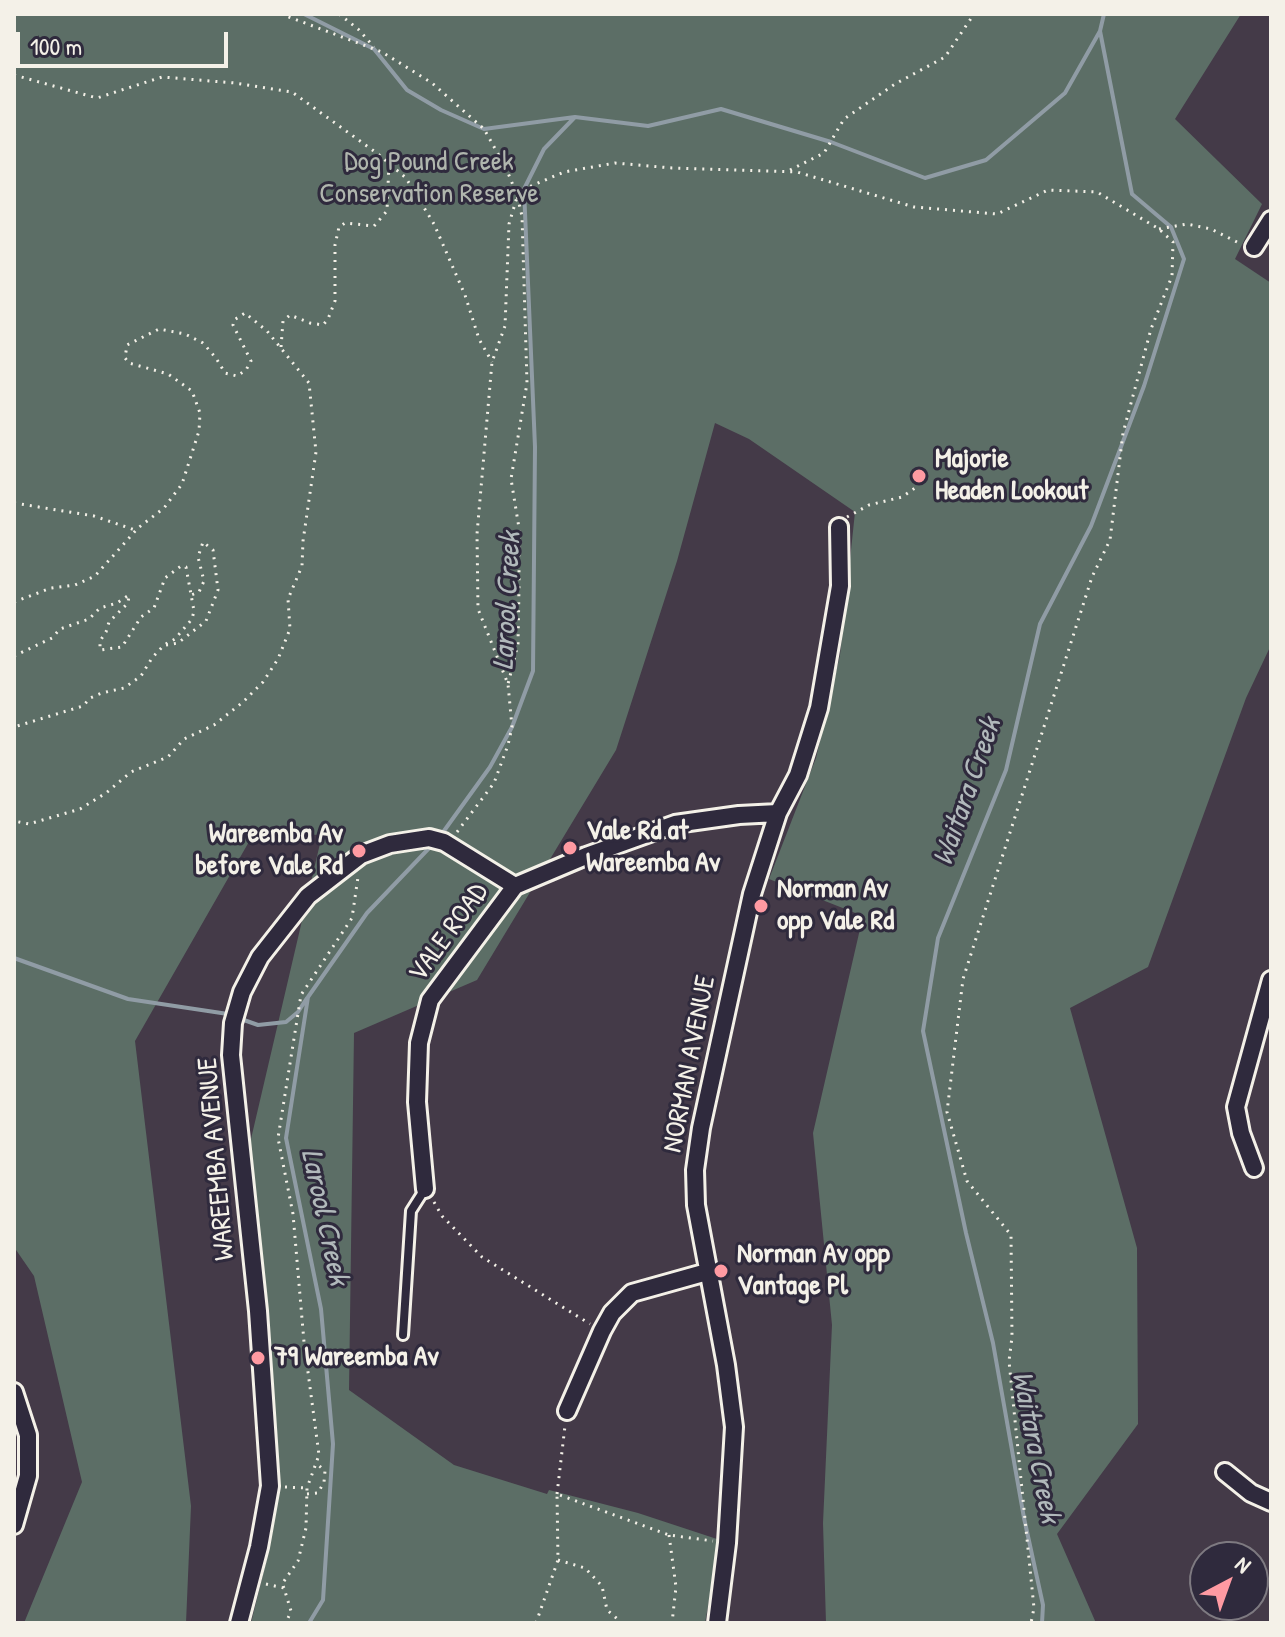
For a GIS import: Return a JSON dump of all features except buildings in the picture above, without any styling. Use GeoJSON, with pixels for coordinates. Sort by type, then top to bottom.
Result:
{"type":"FeatureCollection","features":[{"type":"Feature","properties":{"kind":"street"},"geometry":{"type":"LineString","coordinates":[[1254,247],[1271,220]]}},
{"type":"Feature","properties":{"kind":"street","name":"NORMAN AVENUE"},"geometry":{"type":"LineString","coordinates":[[717,1623],[727,1543],[734,1427],[726,1365],[696,1205],[695,1170],[701,1128],[752,894],[778,813],[798,775],[819,708],[840,586],[839,527]]}},
{"type":"Feature","properties":{"kind":"street","name":"VALE ROAD"},"geometry":{"type":"LineString","coordinates":[[425,1189],[417,1102],[419,1043],[430,1000],[515,886],[675,824],[778,813]]}},
{"type":"Feature","properties":{"kind":"street","name":"WAREEMBA AVENUE"},"geometry":{"type":"LineString","coordinates":[[239,1623],[251,1581],[270,1486],[258,1311],[231,1055],[233,1023],[242,992],[260,957],[308,896],[361,855],[390,844],[424,838],[445,843],[515,886]]}},
{"type":"Feature","properties":{"kind":"street"},"geometry":{"type":"LineString","coordinates":[[1254,1168],[1241,1133],[1236,1107],[1271,980]]}},
{"type":"Feature","properties":{"kind":"street"},"geometry":{"type":"LineString","coordinates":[[567,1411],[602,1331],[612,1313],[632,1293],[707,1272]]}},
{"type":"Feature","properties":{"kind":"street"},"geometry":{"type":"LineString","coordinates":[[14,1392],[28,1435],[28,1476],[14,1525]]}},
{"type":"Feature","properties":{"kind":"street"},"geometry":{"type":"LineString","coordinates":[[1225,1472],[1251,1493],[1271,1502]]}},
{"type":"Feature","properties":{"kind":"lane"},"geometry":{"type":"LineString","coordinates":[[403,1335],[411,1211],[425,1189]]}},
{"type":"Feature","properties":{"kind":"path"},"geometry":{"type":"LineString","coordinates":[[281,14],[376,50],[432,83],[484,129],[517,195],[522,216],[527,383],[511,479],[519,528],[519,587],[518,644],[508,684]]}},
{"type":"Feature","properties":{"kind":"path"},"geometry":{"type":"LineString","coordinates":[[339,14],[358,29],[376,50]]}},
{"type":"Feature","properties":{"kind":"path"},"geometry":{"type":"LineString","coordinates":[[787,172],[824,153],[844,119],[895,84],[945,57],[974,14]]}},
{"type":"Feature","properties":{"kind":"path"},"geometry":{"type":"LineString","coordinates":[[14,75],[97,98],[162,77],[235,83],[292,92],[406,178],[434,224],[465,295],[479,339],[492,362]]}},
{"type":"Feature","properties":{"kind":"path"},"geometry":{"type":"LineString","coordinates":[[281,347],[283,321],[290,315],[323,325],[328,319],[335,301],[335,245],[339,227],[345,223],[374,226],[387,211],[389,163]]}},
{"type":"Feature","properties":{"kind":"path"},"geometry":{"type":"LineString","coordinates":[[445,843],[494,783],[512,727],[508,684],[478,609],[477,534],[492,362],[505,326],[509,224],[517,195],[524,189],[564,172],[615,163],[797,172],[914,207],[997,214],[1048,190],[1097,192],[1159,229],[1173,242],[1172,276],[1151,329],[1123,433],[1110,540],[1092,577],[963,979],[947,1112],[967,1181],[1011,1235],[1012,1337],[1009,1361],[1034,1608],[1031,1623]]}},
{"type":"Feature","properties":{"kind":"path"},"geometry":{"type":"LineString","coordinates":[[1159,229],[1187,224],[1211,229],[1254,247]]}},
{"type":"Feature","properties":{"kind":"path"},"geometry":{"type":"LineString","coordinates":[[14,602],[51,588],[75,585],[95,576],[136,530],[164,508],[182,484],[199,431],[200,413],[192,391],[168,374],[129,363],[125,358],[127,345],[159,329],[185,334],[203,343],[225,373],[237,376],[246,370],[251,361],[233,325],[238,315],[245,313],[281,347],[309,383],[316,452],[302,566],[288,599],[290,629],[278,659],[263,682],[243,702],[214,725],[184,739],[168,757],[131,772],[80,809],[29,824],[14,821]]}},
{"type":"Feature","properties":{"kind":"path"},"geometry":{"type":"LineString","coordinates":[[839,527],[848,515],[869,505],[902,497],[915,488],[919,476]]}},
{"type":"Feature","properties":{"kind":"path"},"geometry":{"type":"LineString","coordinates":[[14,503],[94,516],[136,530]]}},
{"type":"Feature","properties":{"kind":"path"},"geometry":{"type":"LineString","coordinates":[[164,645],[178,643],[206,621],[218,590],[213,550],[203,542],[198,557],[204,581],[199,592],[191,595]]}},
{"type":"Feature","properties":{"kind":"path"},"geometry":{"type":"LineString","coordinates":[[14,656],[52,638],[60,629],[89,619],[100,608],[129,595],[128,603],[109,622],[100,641],[100,650],[122,647],[141,617],[154,608],[165,578],[181,566],[186,567],[194,611],[192,619],[175,639],[164,645],[141,676],[124,688],[90,698],[83,706],[14,727]]}},
{"type":"Feature","properties":{"kind":"path"},"geometry":{"type":"LineString","coordinates":[[286,1623],[291,1611],[282,1584],[298,1561],[306,1528],[307,1491],[319,1455],[305,1354],[293,1214],[278,1138],[301,995],[352,918],[361,855]]}},
{"type":"Feature","properties":{"kind":"path"},"geometry":{"type":"LineString","coordinates":[[442,1216],[492,1264],[574,1314]]}},
{"type":"Feature","properties":{"kind":"path"},"geometry":{"type":"LineString","coordinates":[[536,1623],[558,1560],[557,1494],[567,1411]]}},
{"type":"Feature","properties":{"kind":"path"},"geometry":{"type":"LineString","coordinates":[[270,1486],[318,1493],[325,1471],[316,1463]]}},
{"type":"Feature","properties":{"kind":"path"},"geometry":{"type":"LineString","coordinates":[[557,1494],[669,1535],[727,1543]]}},
{"type":"Feature","properties":{"kind":"path"},"geometry":{"type":"LineString","coordinates":[[669,1535],[676,1587],[672,1623]]}},
{"type":"Feature","properties":{"kind":"path"},"geometry":{"type":"LineString","coordinates":[[558,1560],[585,1568],[602,1586],[607,1610],[622,1623]]}},
{"type":"Feature","properties":{"kind":"path"},"geometry":{"type":"LineString","coordinates":[[251,1581],[284,1588]]}},
{"type":"Feature","properties":{"kind":"green space","name":"Dog Pound Creek Conservation Reserve"},"geometry":{"type":"Polygon","coordinates":[[[14,14],[1241,14],[1175,119],[1262,204],[1235,259],[1271,283],[1271,645],[1246,698],[1148,967],[1070,1008],[1137,1248],[1138,1424],[1057,1534],[1096,1623],[826,1623],[823,1523],[832,1325],[813,1133],[863,916],[769,879],[816,758],[840,655],[855,512],[749,439],[715,423],[677,561],[616,750],[477,980],[354,1033],[349,1390],[454,1465],[547,1494],[549,1490],[638,1513],[720,1540],[705,1623],[251,1623],[267,1558],[240,1186],[322,835],[254,833],[135,1041],[191,1506],[186,1623],[24,1623],[82,1482],[34,1276],[14,1247],[14,14]]]}},
{"type":"Feature","properties":{"kind":"waterway"},"geometry":{"type":"LineString","coordinates":[[304,14],[374,49],[407,90],[441,110],[484,129],[575,117]]}},
{"type":"Feature","properties":{"kind":"waterway","name":"Waitara Creek"},"geometry":{"type":"LineString","coordinates":[[1042,1623],[1043,1605],[993,1343],[923,1031],[938,938],[1006,770],[1040,624],[1091,526],[1144,386],[1184,259],[1171,227],[1132,194],[1100,31],[1104,14]]}},
{"type":"Feature","properties":{"kind":"waterway","name":"Larool Creek"},"geometry":{"type":"LineString","coordinates":[[441,835],[490,767],[512,727],[533,671],[535,447],[524,189],[544,149],[575,117],[648,126],[721,109],[831,142],[925,178],[986,160],[1065,93],[1100,31]]}},
{"type":"Feature","properties":{"kind":"waterway","name":"Larool Creek"},"geometry":{"type":"LineString","coordinates":[[309,1623],[323,1600],[333,1444],[321,1309],[286,1138],[308,997],[367,913],[433,844]]}},
{"type":"Feature","properties":{"kind":"waterway"},"geometry":{"type":"LineString","coordinates":[[14,958],[128,999],[228,1014]]}},
{"type":"Feature","properties":{"kind":"waterway"},"geometry":{"type":"LineString","coordinates":[[241,1019],[258,1025],[286,1022],[298,1012],[307,998]]}},
{"type":"Feature","properties":{"kind":"place","name":"Majorie Headen Lookout"},"geometry":{"type":"Point","coordinates":[919,476]}},
{"type":"Feature","properties":{"kind":"place","name":"Vale Rd at Wareemba Av"},"geometry":{"type":"Point","coordinates":[570,848]}},
{"type":"Feature","properties":{"kind":"place","name":"Wareemba Av before Vale Rd"},"geometry":{"type":"Point","coordinates":[359,851]}},
{"type":"Feature","properties":{"kind":"place","name":"Norman Av opp Vale Rd"},"geometry":{"type":"Point","coordinates":[761,906]}},
{"type":"Feature","properties":{"kind":"place","name":"Norman Av opp Vantage Pl"},"geometry":{"type":"Point","coordinates":[721,1271]}},
{"type":"Feature","properties":{"kind":"place","name":"79 Wareemba Av"},"geometry":{"type":"Point","coordinates":[258,1358]}}]}
